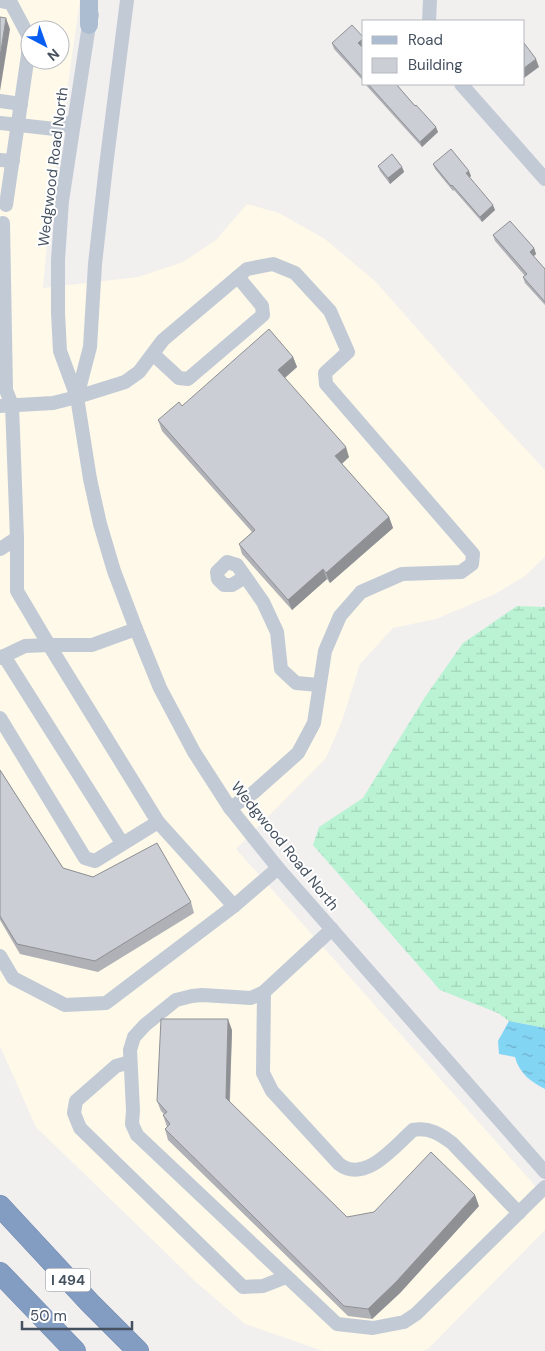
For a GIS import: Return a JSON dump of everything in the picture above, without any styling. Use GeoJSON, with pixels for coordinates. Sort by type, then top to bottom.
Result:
{"type":"FeatureCollection","features":[{"type":"Feature","properties":{"kind":"highway","name":"I 494"},"geometry":{"type":"LineString","coordinates":[[0,1206],[90,1303],[138,1351]]}},
{"type":"Feature","properties":{"kind":"highway","name":"I 494"},"geometry":{"type":"LineString","coordinates":[[0,1273],[74,1351]]}},
{"type":"Feature","properties":{"kind":"main road"},"geometry":{"type":"LineString","coordinates":[[89,0],[89,24]]}},
{"type":"Feature","properties":{"kind":"street","name":"Wedgwood Road North"},"geometry":{"type":"LineString","coordinates":[[96,0],[89,24],[62,201],[58,260],[60,350],[77,397],[90,479],[100,524],[114,571],[136,629],[160,688],[194,752],[230,808],[278,868],[545,1172]]}},
{"type":"Feature","properties":{"kind":"street","name":"Wedgwood Road North"},"geometry":{"type":"LineString","coordinates":[[77,397],[90,347],[95,264],[128,0]]}},
{"type":"Feature","properties":{"kind":"street"},"geometry":{"type":"LineString","coordinates":[[429,20],[430,0]]}},
{"type":"Feature","properties":{"kind":"street"},"geometry":{"type":"LineString","coordinates":[[0,1],[11,3],[20,21]]}},
{"type":"Feature","properties":{"kind":"street"},"geometry":{"type":"LineString","coordinates":[[6,205],[6,161],[18,125],[26,70]]}},
{"type":"Feature","properties":{"kind":"street"},"geometry":{"type":"LineString","coordinates":[[462,85],[545,179]]}},
{"type":"Feature","properties":{"kind":"street"},"geometry":{"type":"LineString","coordinates":[[0,101],[21,104]]}},
{"type":"Feature","properties":{"kind":"street"},"geometry":{"type":"LineString","coordinates":[[0,123],[55,129],[74,121]]}},
{"type":"Feature","properties":{"kind":"street"},"geometry":{"type":"LineString","coordinates":[[3,223],[6,406],[17,538],[17,591],[158,822],[234,906]]}},
{"type":"Feature","properties":{"kind":"street"},"geometry":{"type":"LineString","coordinates":[[6,406],[53,403],[125,382],[138,372],[163,340],[247,269],[273,264],[295,273],[330,310],[348,352],[325,373],[326,384],[473,554],[472,564],[461,572],[402,574],[360,592],[340,616],[325,651],[314,723],[298,753],[253,793],[230,808]]}},
{"type":"Feature","properties":{"kind":"street"},"geometry":{"type":"LineString","coordinates":[[153,354],[179,378],[188,379],[262,315],[262,306],[238,277]]}},
{"type":"Feature","properties":{"kind":"street"},"geometry":{"type":"LineString","coordinates":[[0,548],[17,538]]}},
{"type":"Feature","properties":{"kind":"street"},"geometry":{"type":"LineString","coordinates":[[245,577],[263,602],[276,632],[281,669],[296,683],[319,685]]}},
{"type":"Feature","properties":{"kind":"street"},"geometry":{"type":"LineString","coordinates":[[122,844],[2,657],[25,646],[92,646],[136,629]]}},
{"type":"Feature","properties":{"kind":"street"},"geometry":{"type":"LineString","coordinates":[[0,718],[85,858],[94,861],[158,822]]}},
{"type":"Feature","properties":{"kind":"street"},"geometry":{"type":"LineString","coordinates":[[0,956],[13,978],[65,1005],[106,1003],[234,906],[278,868]]}},
{"type":"Feature","properties":{"kind":"street"},"geometry":{"type":"LineString","coordinates":[[332,929],[264,992],[251,998],[202,995],[176,1000],[145,1025],[134,1037],[130,1050],[132,1124],[137,1135],[337,1324],[373,1328],[404,1322],[416,1314],[545,1187]]}},
{"type":"Feature","properties":{"kind":"street"},"geometry":{"type":"LineString","coordinates":[[264,992],[263,1073],[272,1091],[339,1164],[345,1168],[356,1170],[367,1169],[413,1130],[422,1128],[431,1130],[452,1143],[519,1213]]}},
{"type":"Feature","properties":{"kind":"street"},"geometry":{"type":"LineString","coordinates":[[130,1062],[116,1066],[76,1101],[74,1112],[80,1128],[243,1287],[263,1286],[286,1277]]}},
{"type":"Feature","properties":{"kind":"shaded area"},"geometry":{"type":"Polygon","coordinates":[[[0,0],[80,0],[50,212],[43,288],[138,277],[183,262],[216,240],[247,204],[279,213],[325,239],[376,282],[545,470],[545,557],[525,576],[495,594],[436,619],[393,628],[360,664],[342,721],[326,758],[236,849],[545,1197],[545,1230],[429,1348],[423,1351],[323,1351],[245,1324],[197,1283],[36,1127],[0,1046],[0,0]]]}},
{"type":"Feature","properties":{"kind":"green space"},"geometry":{"type":"Polygon","coordinates":[[[517,606],[545,607],[545,1028],[509,1021],[498,1013],[440,990],[313,845],[319,827],[363,798],[425,697],[463,643],[517,606]]]}},
{"type":"Feature","properties":{"kind":"water"},"geometry":{"type":"Polygon","coordinates":[[[509,1021],[545,1028],[545,1089],[526,1076],[519,1068],[515,1057],[499,1054],[498,1041],[509,1021]]]}},
{"type":"Feature","properties":{"kind":"building"},"geometry":{"type":"Polygon","coordinates":[[[0,17],[6,18],[0,57],[0,17]]]}},
{"type":"Feature","properties":{"kind":"building"},"geometry":{"type":"Polygon","coordinates":[[[352,25],[362,36],[362,40],[358,43],[362,47],[362,77],[332,43],[352,25]]]}},
{"type":"Feature","properties":{"kind":"building"},"geometry":{"type":"Polygon","coordinates":[[[525,44],[536,59],[525,67],[525,44]]]}},
{"type":"Feature","properties":{"kind":"building"},"geometry":{"type":"Polygon","coordinates":[[[369,85],[397,85],[436,127],[420,142],[369,85]]]}},
{"type":"Feature","properties":{"kind":"building"},"geometry":{"type":"Polygon","coordinates":[[[451,149],[469,171],[466,173],[493,205],[480,217],[433,164],[451,149]]]}},
{"type":"Feature","properties":{"kind":"building"},"geometry":{"type":"Polygon","coordinates":[[[392,154],[402,167],[388,178],[378,166],[392,154]]]}},
{"type":"Feature","properties":{"kind":"building"},"geometry":{"type":"Polygon","coordinates":[[[510,221],[534,248],[530,252],[545,269],[545,302],[523,277],[527,274],[493,235],[510,221]]]}},
{"type":"Feature","properties":{"kind":"building"},"geometry":{"type":"Polygon","coordinates":[[[269,329],[293,357],[278,370],[346,447],[335,456],[389,517],[326,573],[323,569],[288,600],[239,544],[255,530],[158,420],[179,402],[182,406],[269,329]]]}},
{"type":"Feature","properties":{"kind":"building"},"geometry":{"type":"Polygon","coordinates":[[[0,770],[63,868],[93,877],[157,843],[191,902],[95,961],[17,944],[0,916],[0,770]]]}},
{"type":"Feature","properties":{"kind":"building"},"geometry":{"type":"Polygon","coordinates":[[[161,1019],[228,1019],[226,1098],[347,1217],[374,1212],[431,1152],[475,1195],[396,1282],[368,1309],[344,1306],[165,1129],[170,1124],[163,1115],[167,1112],[157,1101],[161,1019]]]}}]}
